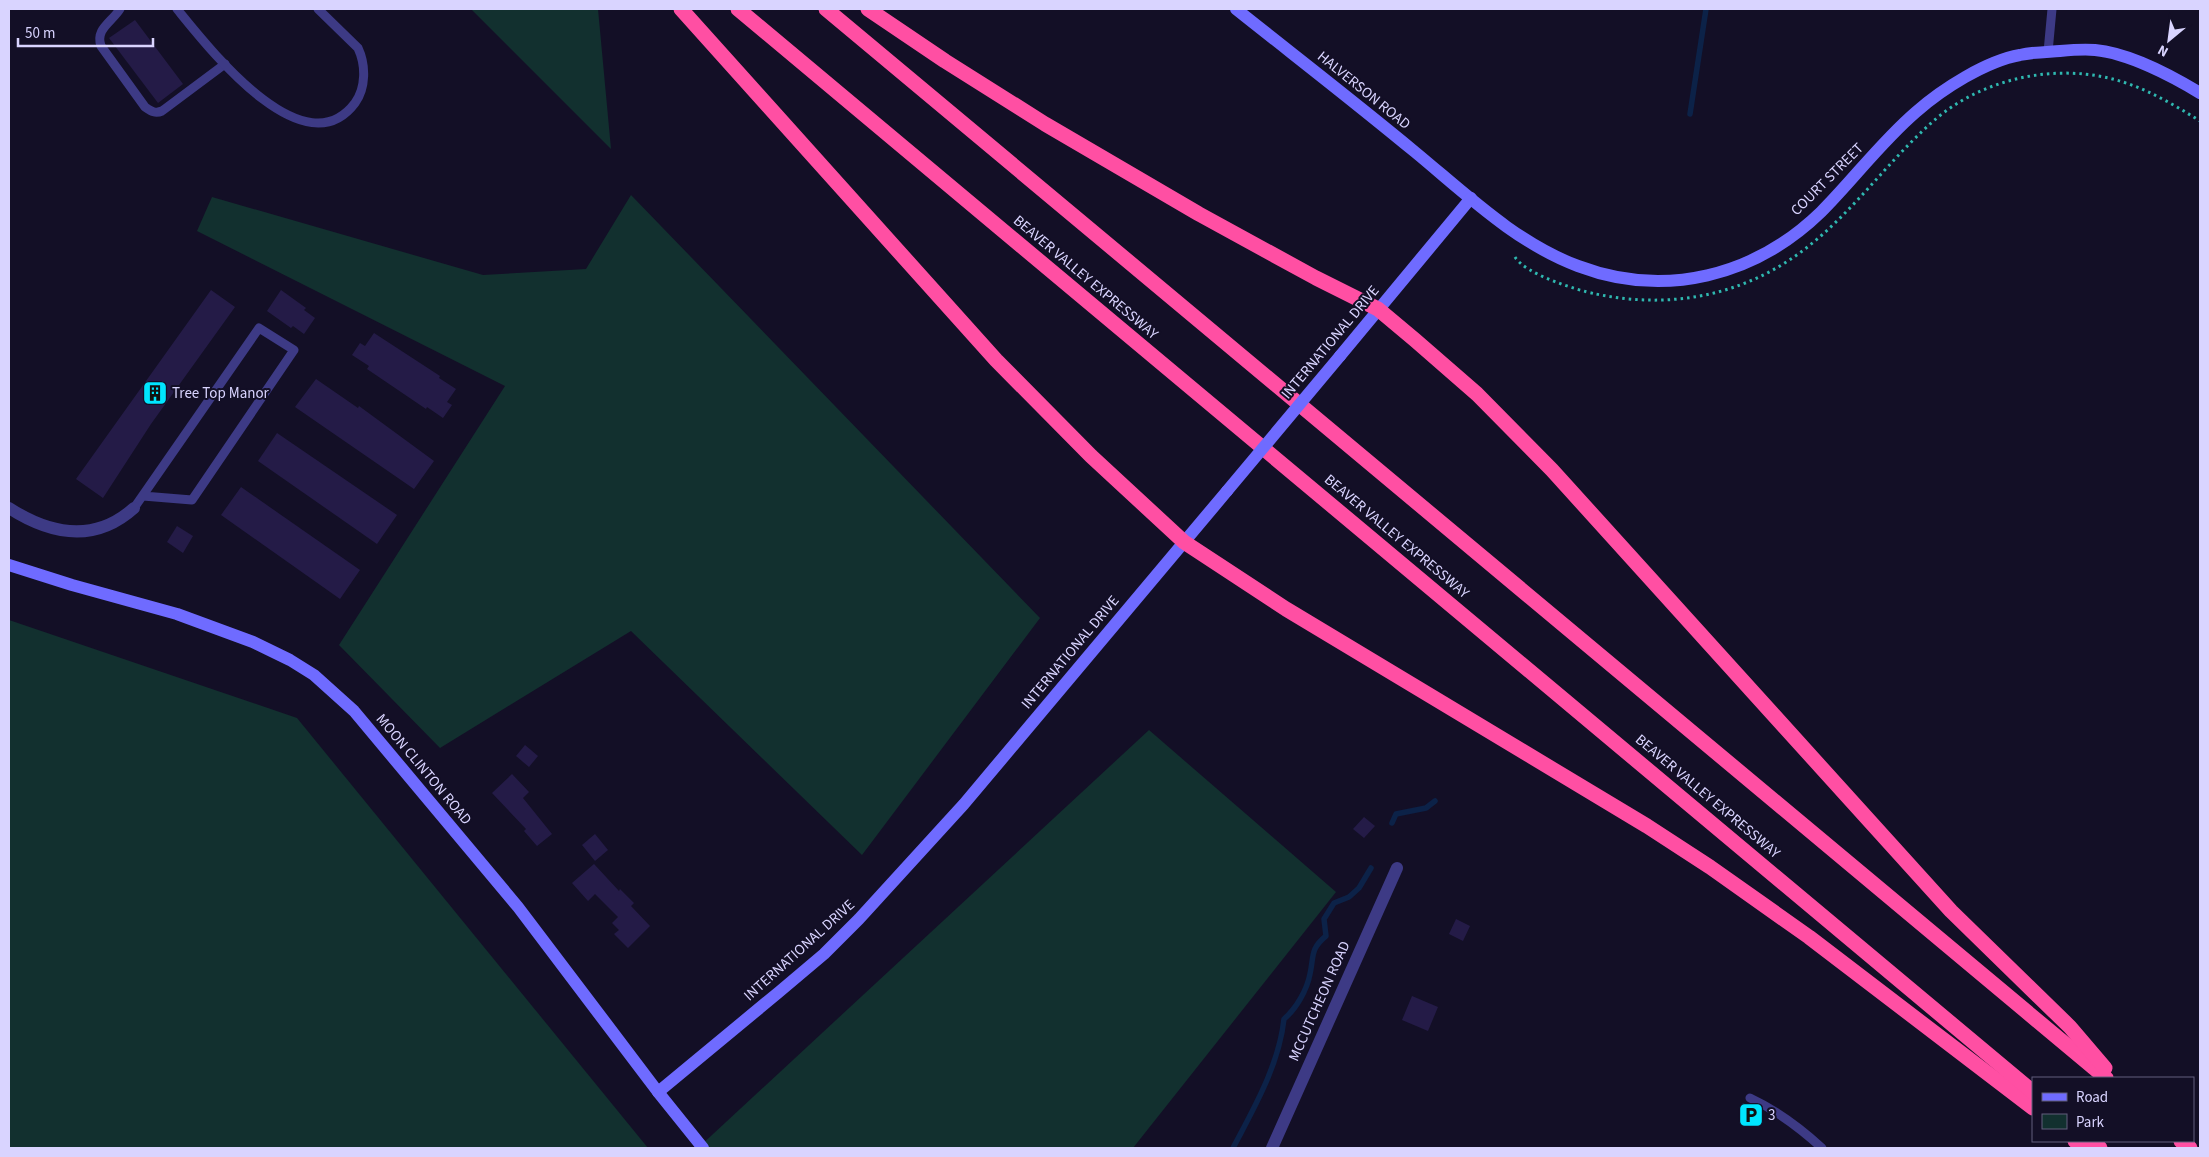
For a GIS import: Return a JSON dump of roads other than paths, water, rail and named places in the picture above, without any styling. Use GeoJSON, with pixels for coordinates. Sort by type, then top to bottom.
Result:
{"type":"FeatureCollection","features":[{"type":"Feature","properties":{"kind":"highway"},"geometry":{"type":"LineString","coordinates":[[681,9],[996,360],[1091,456],[1184,542],[1295,614],[1647,826],[1710,867],[1816,942],[2032,1107]]}},
{"type":"Feature","properties":{"kind":"highway","name":"BEAVER VALLEY EXPRESSWAY"},"geometry":{"type":"LineString","coordinates":[[738,9],[2032,1091]]}},
{"type":"Feature","properties":{"kind":"highway"},"geometry":{"type":"LineString","coordinates":[[826,9],[2105,1077]]}},
{"type":"Feature","properties":{"kind":"highway"},"geometry":{"type":"LineString","coordinates":[[868,9],[945,61],[1045,124],[1199,214],[1316,278],[1378,309],[1477,394],[1552,470],[1951,911],[2070,1027],[2113,1077]]}},
{"type":"Feature","properties":{"kind":"street","name":"HALVERSON ROAD"},"geometry":{"type":"LineString","coordinates":[[1236,9],[1470,198]]}},
{"type":"Feature","properties":{"kind":"street","name":"COURT STREET"},"geometry":{"type":"LineString","coordinates":[[1470,198],[1524,239],[1578,266],[1624,279],[1648,282],[1674,281],[1708,276],[1737,266],[1782,244],[1820,212],[1916,112],[1954,84],[2001,61],[2019,55],[2094,50],[2117,55],[2166,75],[2200,93]]}},
{"type":"Feature","properties":{"kind":"street","name":"INTERNATIONAL DRIVE"},"geometry":{"type":"LineString","coordinates":[[658,1092],[786,986],[859,919],[964,804],[1470,198]]}},
{"type":"Feature","properties":{"kind":"street"},"geometry":{"type":"LineString","coordinates":[[9,508],[46,526],[77,532],[110,526],[121,520],[134,508]]}},
{"type":"Feature","properties":{"kind":"street","name":"MOON CLINTON ROAD"},"geometry":{"type":"LineString","coordinates":[[9,565],[72,586],[177,614],[253,642],[290,660],[314,675],[354,710],[518,906],[658,1092],[703,1148]]}},
{"type":"Feature","properties":{"kind":"street","name":"MCCUTCHEON ROAD"},"geometry":{"type":"LineString","coordinates":[[1272,1148],[1397,868]]}},
{"type":"Feature","properties":{"kind":"lane"},"geometry":{"type":"LineString","coordinates":[[120,9],[103,28],[99,40],[101,46],[146,107],[152,111],[157,113],[162,111],[225,64]]}},
{"type":"Feature","properties":{"kind":"lane"},"geometry":{"type":"LineString","coordinates":[[177,9],[225,64],[264,101],[286,115],[316,123],[337,120],[350,109],[362,88],[364,77],[362,56],[349,38],[318,9]]}},
{"type":"Feature","properties":{"kind":"lane"},"geometry":{"type":"LineString","coordinates":[[2048,52],[2052,9]]}},
{"type":"Feature","properties":{"kind":"lane"},"geometry":{"type":"LineString","coordinates":[[134,508],[259,328],[294,350],[192,500],[143,496]]}},
{"type":"Feature","properties":{"kind":"lane"},"geometry":{"type":"LineString","coordinates":[[1750,1098],[1774,1109],[1801,1129],[1822,1148]]}},
{"type":"Feature","properties":{"kind":"waterway"},"geometry":{"type":"LineString","coordinates":[[1690,114],[1706,9]]}},
{"type":"Feature","properties":{"kind":"waterway"},"geometry":{"type":"LineString","coordinates":[[1392,823],[1396,814],[1426,808],[1435,801]]}},
{"type":"Feature","properties":{"kind":"waterway"},"geometry":{"type":"LineString","coordinates":[[1233,1148],[1257,1102],[1271,1069],[1277,1053],[1284,1019],[1297,1005],[1304,993],[1315,949],[1326,936],[1324,919],[1334,903],[1349,897],[1359,888],[1371,868]]}},
{"type":"Feature","properties":{"kind":"place","name":"Tree Top Manor"},"geometry":{"type":"Point","coordinates":[155,393]}},
{"type":"Feature","properties":{"kind":"place","name":"3"},"geometry":{"type":"Point","coordinates":[1751,1115]}}]}
